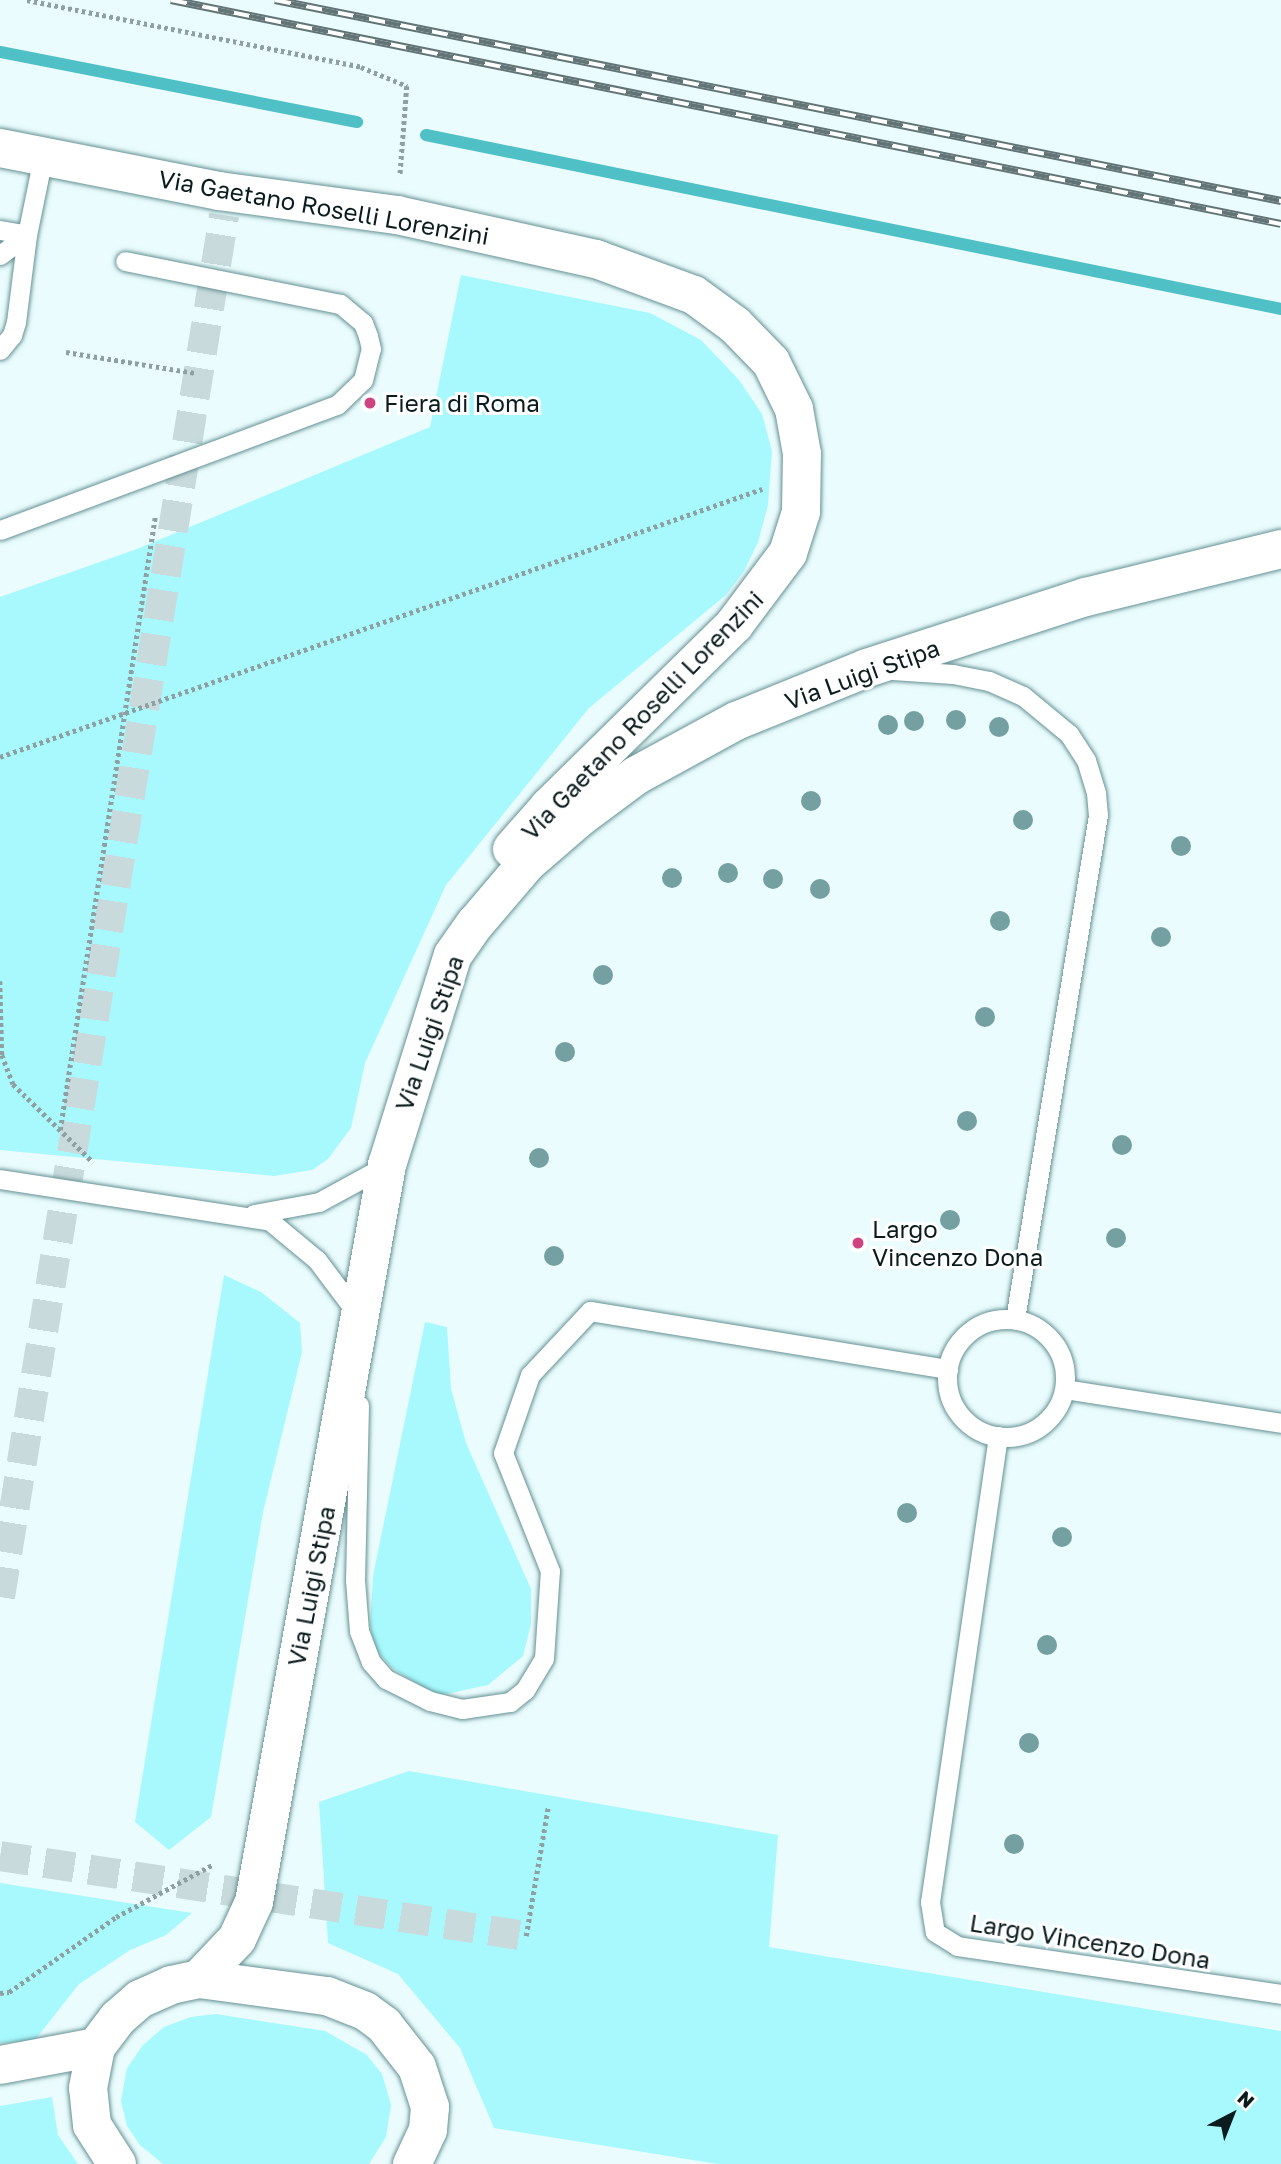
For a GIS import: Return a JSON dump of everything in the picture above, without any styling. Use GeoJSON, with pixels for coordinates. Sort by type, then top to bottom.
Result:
{"type":"FeatureCollection","features":[{"type":"Feature","properties":{"kind":"street","name":"Via Gaetano Roselli Lorenzini"},"geometry":{"type":"LineString","coordinates":[[0,148],[219,191],[397,215],[596,258],[694,295],[736,324],[771,362],[794,409],[802,454],[801,512],[789,553],[734,625],[519,841],[479,900],[453,955]]}},
{"type":"Feature","properties":{"kind":"street","name":"Via Luigi Stipa"},"geometry":{"type":"LineString","coordinates":[[199,1979],[237,1939],[254,1902],[387,1166],[453,955],[526,864],[637,775],[736,721],[867,668],[1086,597],[1281,549]]}},
{"type":"Feature","properties":{"kind":"street"},"geometry":{"type":"LineString","coordinates":[[117,2164],[92,2125],[88,2088],[96,2047],[118,2018],[140,1999],[171,1985],[199,1979],[327,1996],[365,2011],[384,2025],[416,2067],[430,2107],[428,2130],[412,2164]]}},
{"type":"Feature","properties":{"kind":"street"},"geometry":{"type":"LineString","coordinates":[[0,2065],[96,2047]]}},
{"type":"Feature","properties":{"kind":"lane"},"geometry":{"type":"LineString","coordinates":[[0,350],[16,322],[27,235],[43,157]]}},
{"type":"Feature","properties":{"kind":"lane"},"geometry":{"type":"LineString","coordinates":[[0,230],[27,235]]}},
{"type":"Feature","properties":{"kind":"lane"},"geometry":{"type":"LineString","coordinates":[[0,255],[27,235]]}},
{"type":"Feature","properties":{"kind":"lane"},"geometry":{"type":"LineString","coordinates":[[0,530],[337,405],[363,380],[371,349],[363,323],[333,301],[125,261]]}},
{"type":"Feature","properties":{"kind":"lane"},"geometry":{"type":"LineString","coordinates":[[867,668],[953,674],[989,681],[1023,696],[1069,734],[1094,782],[1098,814],[1015,1319]]}},
{"type":"Feature","properties":{"kind":"lane"},"geometry":{"type":"LineString","coordinates":[[249,1214],[319,1202],[387,1166]]}},
{"type":"Feature","properties":{"kind":"lane"},"geometry":{"type":"LineString","coordinates":[[0,1179],[249,1214],[270,1221],[299,1244],[359,1326],[359,1517],[355,1580],[359,1631],[372,1662],[386,1679],[430,1701],[462,1709],[510,1702],[525,1690],[544,1658],[550,1571],[503,1453],[530,1375],[590,1311],[948,1368]]}},
{"type":"Feature","properties":{"kind":"lane"},"geometry":{"type":"LineString","coordinates":[[996,1319],[1015,1319],[1044,1332],[1054,1343],[1066,1373],[1065,1389],[1052,1416],[1040,1427],[1027,1434],[998,1436],[981,1432],[958,1412],[947,1384],[948,1368],[964,1336],[996,1319]]}},
{"type":"Feature","properties":{"kind":"lane"},"geometry":{"type":"LineString","coordinates":[[1065,1389],[1281,1423]]}},
{"type":"Feature","properties":{"kind":"lane","name":"Largo Vincenzo Dona"},"geometry":{"type":"LineString","coordinates":[[998,1436],[930,1902],[935,1932],[957,1946],[1281,1994]]}},
{"type":"Feature","properties":{"kind":"path"},"geometry":{"type":"LineString","coordinates":[[27,0],[361,67],[407,86],[397,215]]}},
{"type":"Feature","properties":{"kind":"path"},"geometry":{"type":"LineString","coordinates":[[66,352],[196,373]]}},
{"type":"Feature","properties":{"kind":"path"},"geometry":{"type":"LineString","coordinates":[[0,757],[771,486]]}},
{"type":"Feature","properties":{"kind":"path"},"geometry":{"type":"LineString","coordinates":[[60,1130],[155,517]]}},
{"type":"Feature","properties":{"kind":"path"},"geometry":{"type":"LineString","coordinates":[[0,981],[2,1055],[13,1084],[101,1169]]}},
{"type":"Feature","properties":{"kind":"path"},"geometry":{"type":"LineString","coordinates":[[526,1936],[548,1807]]}},
{"type":"Feature","properties":{"kind":"path"},"geometry":{"type":"LineString","coordinates":[[0,1993],[9,1992],[116,1917],[214,1864]]}},
{"type":"Feature","properties":{"kind":"shaded area"},"geometry":{"type":"Polygon","coordinates":[[[461,275],[650,313],[701,340],[739,380],[762,414],[772,451],[768,505],[758,542],[744,571],[726,595],[589,708],[446,885],[365,1063],[351,1128],[328,1159],[312,1170],[274,1176],[0,1150],[0,597],[137,549],[430,427],[461,275]]]}},
{"type":"Feature","properties":{"kind":"shaded area"},"geometry":{"type":"Polygon","coordinates":[[[224,1275],[261,1292],[300,1323],[302,1352],[263,1512],[211,1817],[169,1850],[135,1822],[224,1275]]]}},
{"type":"Feature","properties":{"kind":"shaded area"},"geometry":{"type":"Polygon","coordinates":[[[425,1322],[447,1327],[451,1389],[466,1443],[531,1589],[531,1624],[523,1656],[488,1685],[437,1696],[392,1668],[375,1649],[370,1626],[373,1576],[425,1322]]]}},
{"type":"Feature","properties":{"kind":"shaded area"},"geometry":{"type":"Polygon","coordinates":[[[409,1771],[778,1835],[769,1947],[1281,2031],[1281,2164],[718,2164],[494,2128],[460,2048],[398,1974],[328,1943],[319,1802],[409,1771]]]}},
{"type":"Feature","properties":{"kind":"shaded area"},"geometry":{"type":"Polygon","coordinates":[[[0,1883],[192,1913],[166,1935],[130,1950],[79,1984],[35,2040],[0,2043],[0,1883]]]}},
{"type":"Feature","properties":{"kind":"shaded area"},"geometry":{"type":"Polygon","coordinates":[[[216,2014],[325,2031],[367,2055],[382,2074],[391,2105],[386,2137],[369,2164],[163,2164],[140,2145],[127,2126],[121,2101],[127,2068],[143,2045],[164,2027],[191,2017],[216,2014]]]}},
{"type":"Feature","properties":{"kind":"shaded area"},"geometry":{"type":"Polygon","coordinates":[[[52,2097],[58,2135],[78,2164],[0,2164],[0,2106],[52,2097]]]}},
{"type":"Feature","properties":{"kind":"waterway"},"geometry":{"type":"LineString","coordinates":[[0,52],[357,122]]}},
{"type":"Feature","properties":{"kind":"waterway"},"geometry":{"type":"LineString","coordinates":[[426,135],[1281,309]]}},
{"type":"Feature","properties":{"kind":"tunnel"},"geometry":{"type":"LineString","coordinates":[[0,1597],[224,215]]}},
{"type":"Feature","properties":{"kind":"tunnel"},"geometry":{"type":"LineString","coordinates":[[0,1856],[526,1936]]}},
{"type":"Feature","properties":{"kind":"railway"},"geometry":{"type":"LineString","coordinates":[[171,0],[1281,224]]}},
{"type":"Feature","properties":{"kind":"railway"},"geometry":{"type":"LineString","coordinates":[[275,0],[1281,201]]}},
{"type":"Feature","properties":{"kind":"place","name":"Fiera di Roma"},"geometry":{"type":"Point","coordinates":[370,403]}},
{"type":"Feature","properties":{"kind":"place","name":"Largo Vincenzo Dona"},"geometry":{"type":"Point","coordinates":[858,1243]}}]}
